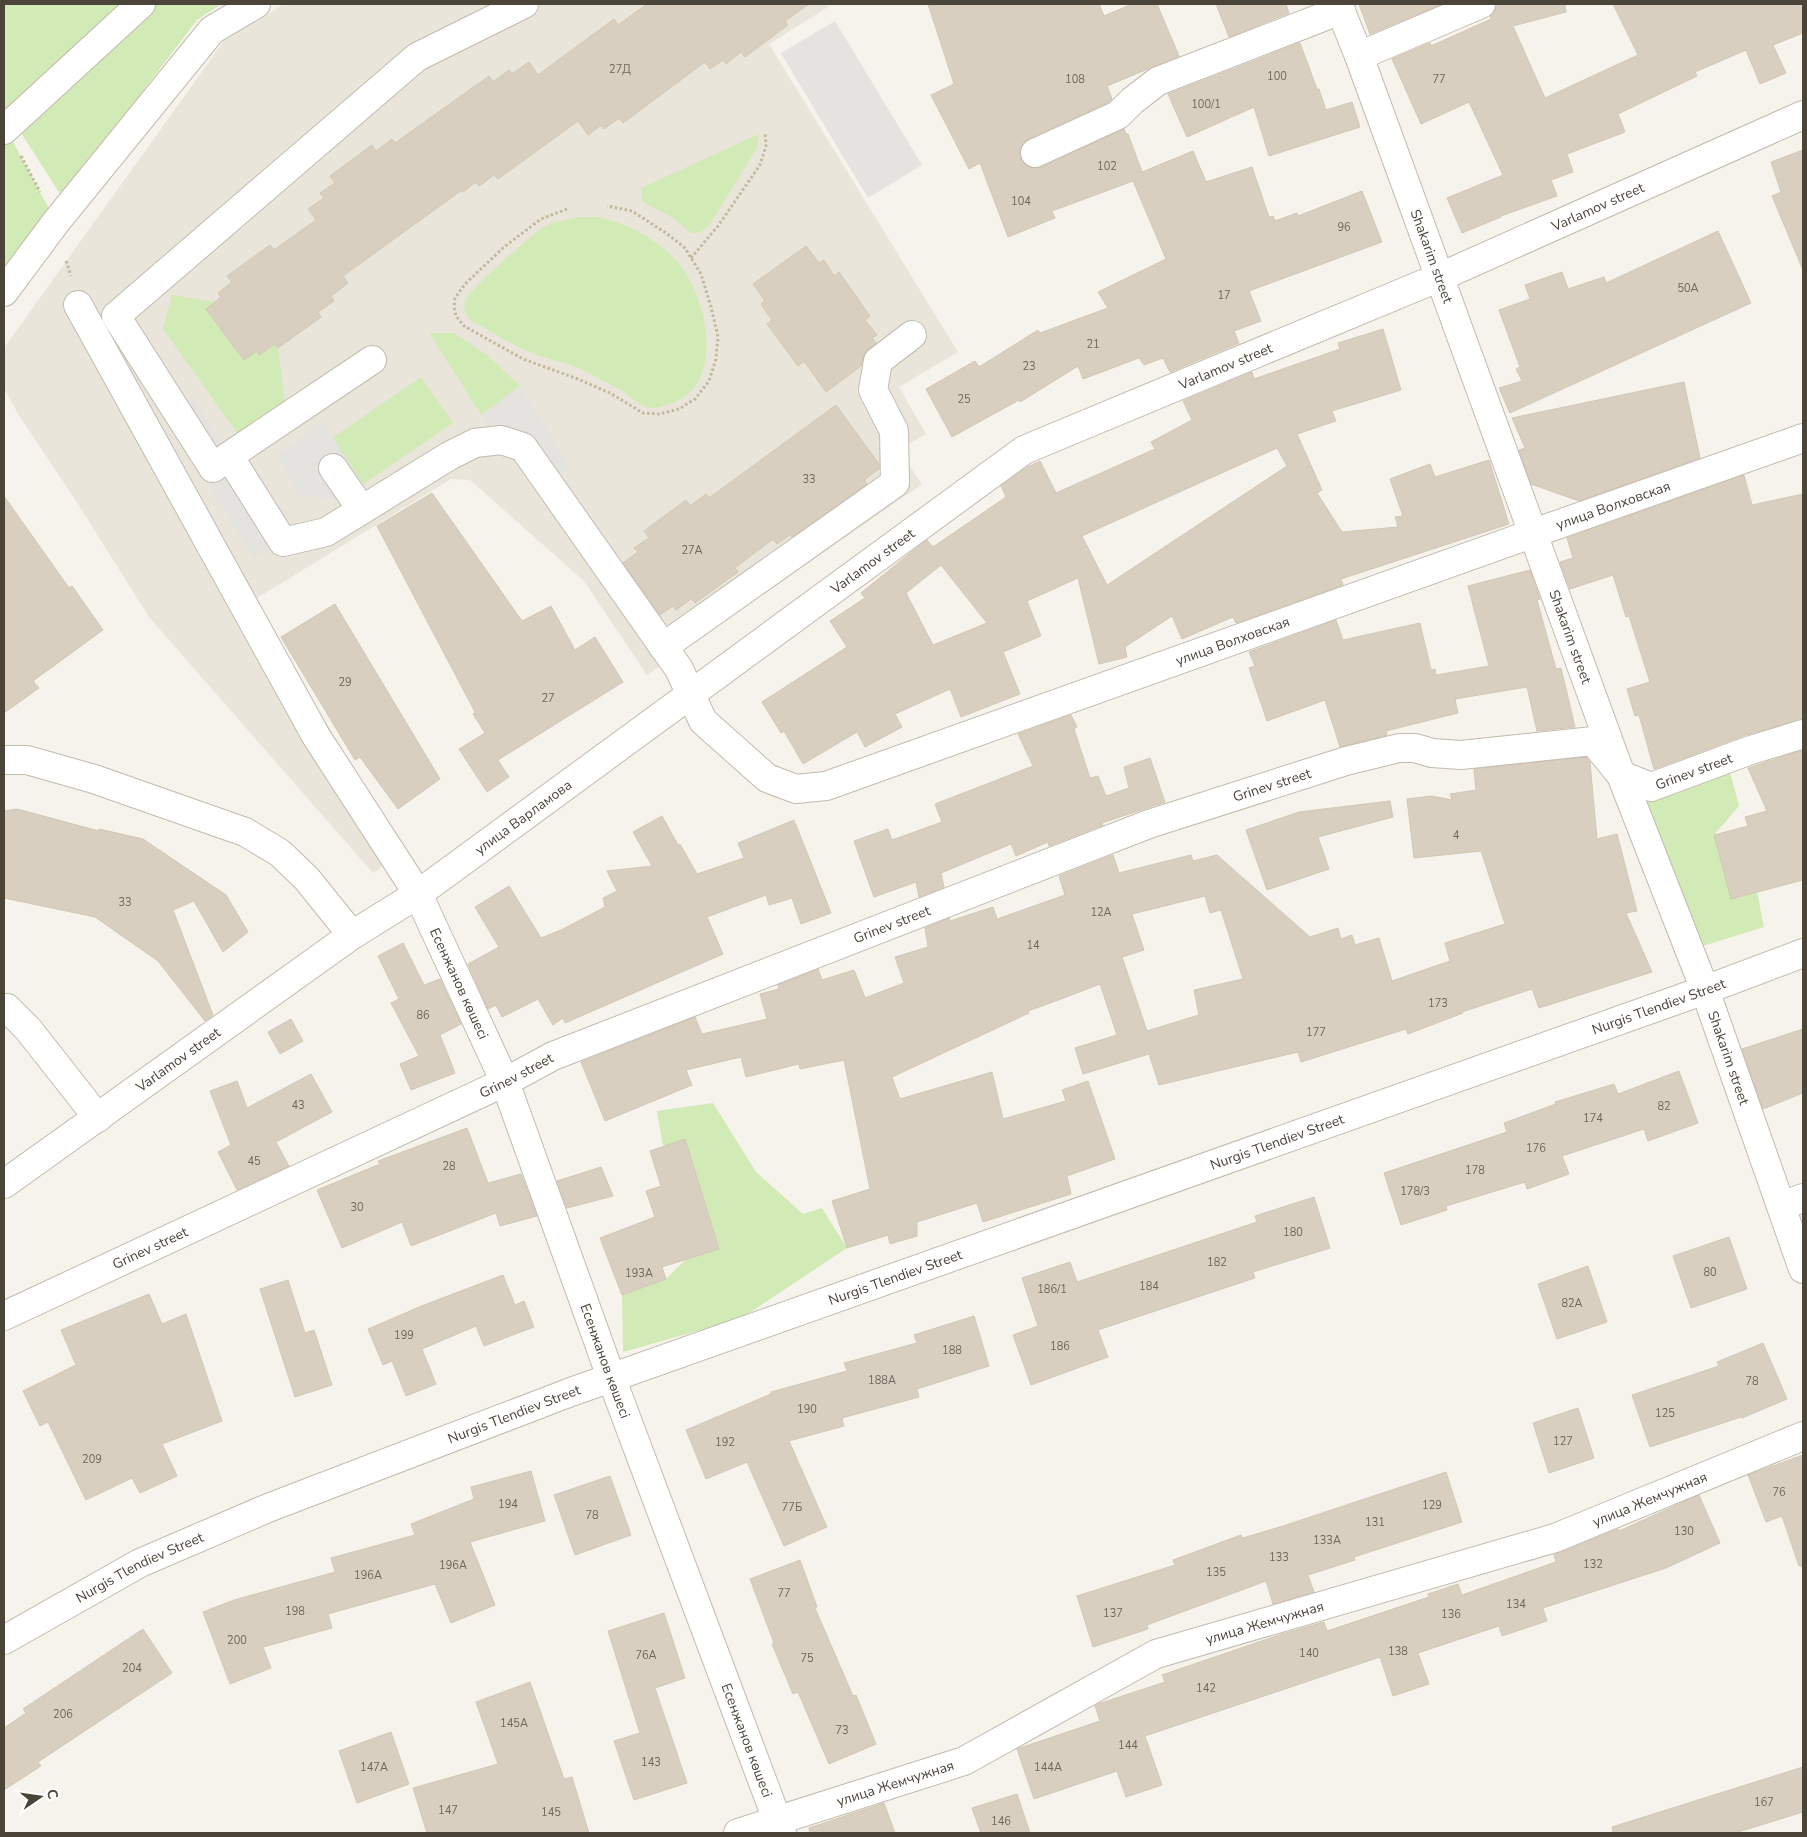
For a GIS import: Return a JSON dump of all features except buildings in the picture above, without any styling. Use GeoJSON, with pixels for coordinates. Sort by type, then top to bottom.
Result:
{"type":"FeatureCollection","features":[{"type":"Feature","properties":{"kind":"street"},"geometry":{"type":"LineString","coordinates":[[4,130],[141,4]]}},
{"type":"Feature","properties":{"kind":"street"},"geometry":{"type":"LineString","coordinates":[[4,292],[56,222],[212,30],[256,4]]}},
{"type":"Feature","properties":{"kind":"street"},"geometry":{"type":"LineString","coordinates":[[372,360],[213,468],[116,316],[417,57],[524,4]]}},
{"type":"Feature","properties":{"kind":"street"},"geometry":{"type":"LineString","coordinates":[[1359,56],[1481,4]]}},
{"type":"Feature","properties":{"kind":"street"},"geometry":{"type":"LineString","coordinates":[[1035,153],[1118,115],[1132,101],[1158,81],[1340,7]]}},
{"type":"Feature","properties":{"kind":"street","name":"Shakarim street"},"geometry":{"type":"LineString","coordinates":[[1340,7],[1622,775],[1705,990],[1792,1202],[1803,1269]]}},
{"type":"Feature","properties":{"kind":"street","name":"Varlamov street"},"geometry":{"type":"LineString","coordinates":[[691,695],[1024,450],[1440,277],[1803,115]]}},
{"type":"Feature","properties":{"kind":"street","name":"Есенжанов көшесі"},"geometry":{"type":"LineString","coordinates":[[78,305],[316,736],[418,894],[505,1082],[611,1377],[779,1827]]}},
{"type":"Feature","properties":{"kind":"street"},"geometry":{"type":"LineString","coordinates":[[663,647],[895,483],[894,431],[873,390],[878,361],[912,335]]}},
{"type":"Feature","properties":{"kind":"street","name":"улица Волховская"},"geometry":{"type":"LineString","coordinates":[[229,456],[283,542],[326,532],[449,456],[475,443],[501,440],[523,447],[679,669],[703,721],[768,778],[796,789],[826,786],[1803,438]]}},
{"type":"Feature","properties":{"kind":"street"},"geometry":{"type":"LineString","coordinates":[[334,468],[362,510]]}},
{"type":"Feature","properties":{"kind":"street","name":"улица Варламова"},"geometry":{"type":"LineString","coordinates":[[352,935],[418,894],[691,695]]}},
{"type":"Feature","properties":{"kind":"street","name":"Grinev street"},"geometry":{"type":"LineString","coordinates":[[4,1316],[505,1082],[553,1056],[1130,831],[1346,761],[1399,748],[1414,748],[1432,753],[1461,755],[1593,741],[1622,775],[1651,787],[1748,751],[1803,734]]}},
{"type":"Feature","properties":{"kind":"street"},"geometry":{"type":"LineString","coordinates":[[4,760],[27,760],[94,779],[245,832],[280,853],[307,879],[352,935]]}},
{"type":"Feature","properties":{"kind":"street","name":"Varlamov street"},"geometry":{"type":"LineString","coordinates":[[4,1184],[352,935]]}},
{"type":"Feature","properties":{"kind":"street","name":"Nurgis Tlendiev Street"},"geometry":{"type":"LineString","coordinates":[[4,1640],[140,1562],[268,1508],[611,1377],[1705,990],[1803,953]]}},
{"type":"Feature","properties":{"kind":"street"},"geometry":{"type":"LineString","coordinates":[[4,1008],[7,1008],[28,1029],[98,1118]]}},
{"type":"Feature","properties":{"kind":"street","name":"улица Жемчужная"},"geometry":{"type":"LineString","coordinates":[[738,1833],[779,1827],[964,1762],[1156,1654],[1555,1538],[1803,1436]]}},
{"type":"Feature","properties":{"kind":"path"},"geometry":{"type":"LineString","coordinates":[[691,258],[718,226],[760,165],[766,146],[765,132]]}},
{"type":"Feature","properties":{"kind":"path"},"geometry":{"type":"LineString","coordinates":[[567,208],[541,219],[504,248],[465,284],[455,298],[456,316],[464,326],[523,359],[578,379],[643,413],[659,414],[679,409],[695,399],[709,381],[716,359],[718,337],[701,274],[685,248],[666,232],[632,211],[607,206]]}},
{"type":"Feature","properties":{"kind":"shaded area"},"geometry":{"type":"Polygon","coordinates":[[[284,4],[826,4],[828,7],[769,44],[958,352],[899,387],[926,434],[899,450],[922,484],[647,675],[584,581],[470,480],[451,479],[254,600],[402,852],[373,873],[149,617],[76,501],[18,414],[4,388],[4,348],[224,41],[284,4]]]}},
{"type":"Feature","properties":{"kind":"shaded area"},"geometry":{"type":"Polygon","coordinates":[[[835,21],[922,165],[868,198],[781,53],[835,21]]]}},
{"type":"Feature","properties":{"kind":"shaded area"},"geometry":{"type":"Polygon","coordinates":[[[520,386],[570,466],[548,483],[501,440],[481,415],[520,386]]]}},
{"type":"Feature","properties":{"kind":"shaded area"},"geometry":{"type":"Polygon","coordinates":[[[192,395],[283,542],[253,558],[164,412],[192,395]]]}},
{"type":"Feature","properties":{"kind":"shaded area"},"geometry":{"type":"Polygon","coordinates":[[[322,421],[363,484],[340,499],[300,496],[278,456],[322,421]]]}},
{"type":"Feature","properties":{"kind":"green space"},"geometry":{"type":"Polygon","coordinates":[[[4,4],[221,4],[197,20],[62,197],[4,106],[4,4]]]}},
{"type":"Feature","properties":{"kind":"green space"},"geometry":{"type":"Polygon","coordinates":[[[4,125],[56,222],[4,284],[4,125]]]}},
{"type":"Feature","properties":{"kind":"green space"},"geometry":{"type":"Polygon","coordinates":[[[759,134],[757,148],[710,224],[704,230],[698,233],[689,231],[671,217],[642,201],[641,188],[759,134]]]}},
{"type":"Feature","properties":{"kind":"green space"},"geometry":{"type":"Polygon","coordinates":[[[578,217],[604,218],[632,229],[650,239],[673,257],[684,271],[694,290],[702,311],[706,333],[706,355],[702,374],[691,391],[675,402],[656,408],[645,407],[621,390],[587,372],[542,357],[512,344],[470,320],[467,315],[464,305],[470,293],[517,249],[545,226],[578,217]]]}},
{"type":"Feature","properties":{"kind":"green space"},"geometry":{"type":"Polygon","coordinates":[[[172,295],[215,302],[206,309],[244,360],[257,351],[259,355],[275,344],[278,348],[285,402],[240,434],[235,430],[163,329],[172,295]]]}},
{"type":"Feature","properties":{"kind":"green space"},"geometry":{"type":"Polygon","coordinates":[[[429,333],[454,333],[487,355],[520,386],[481,415],[429,333]]]}},
{"type":"Feature","properties":{"kind":"green space"},"geometry":{"type":"Polygon","coordinates":[[[421,377],[453,423],[363,484],[332,438],[421,377]]]}},
{"type":"Feature","properties":{"kind":"green space"},"geometry":{"type":"Polygon","coordinates":[[[1730,772],[1739,806],[1714,835],[1731,899],[1757,892],[1764,927],[1690,950],[1630,799],[1730,772]]]}},
{"type":"Feature","properties":{"kind":"green space"},"geometry":{"type":"Polygon","coordinates":[[[713,1103],[756,1172],[803,1214],[822,1208],[847,1248],[740,1319],[623,1352],[622,1295],[666,1279],[685,1260],[719,1249],[685,1140],[663,1146],[657,1111],[713,1103]]]}}]}
